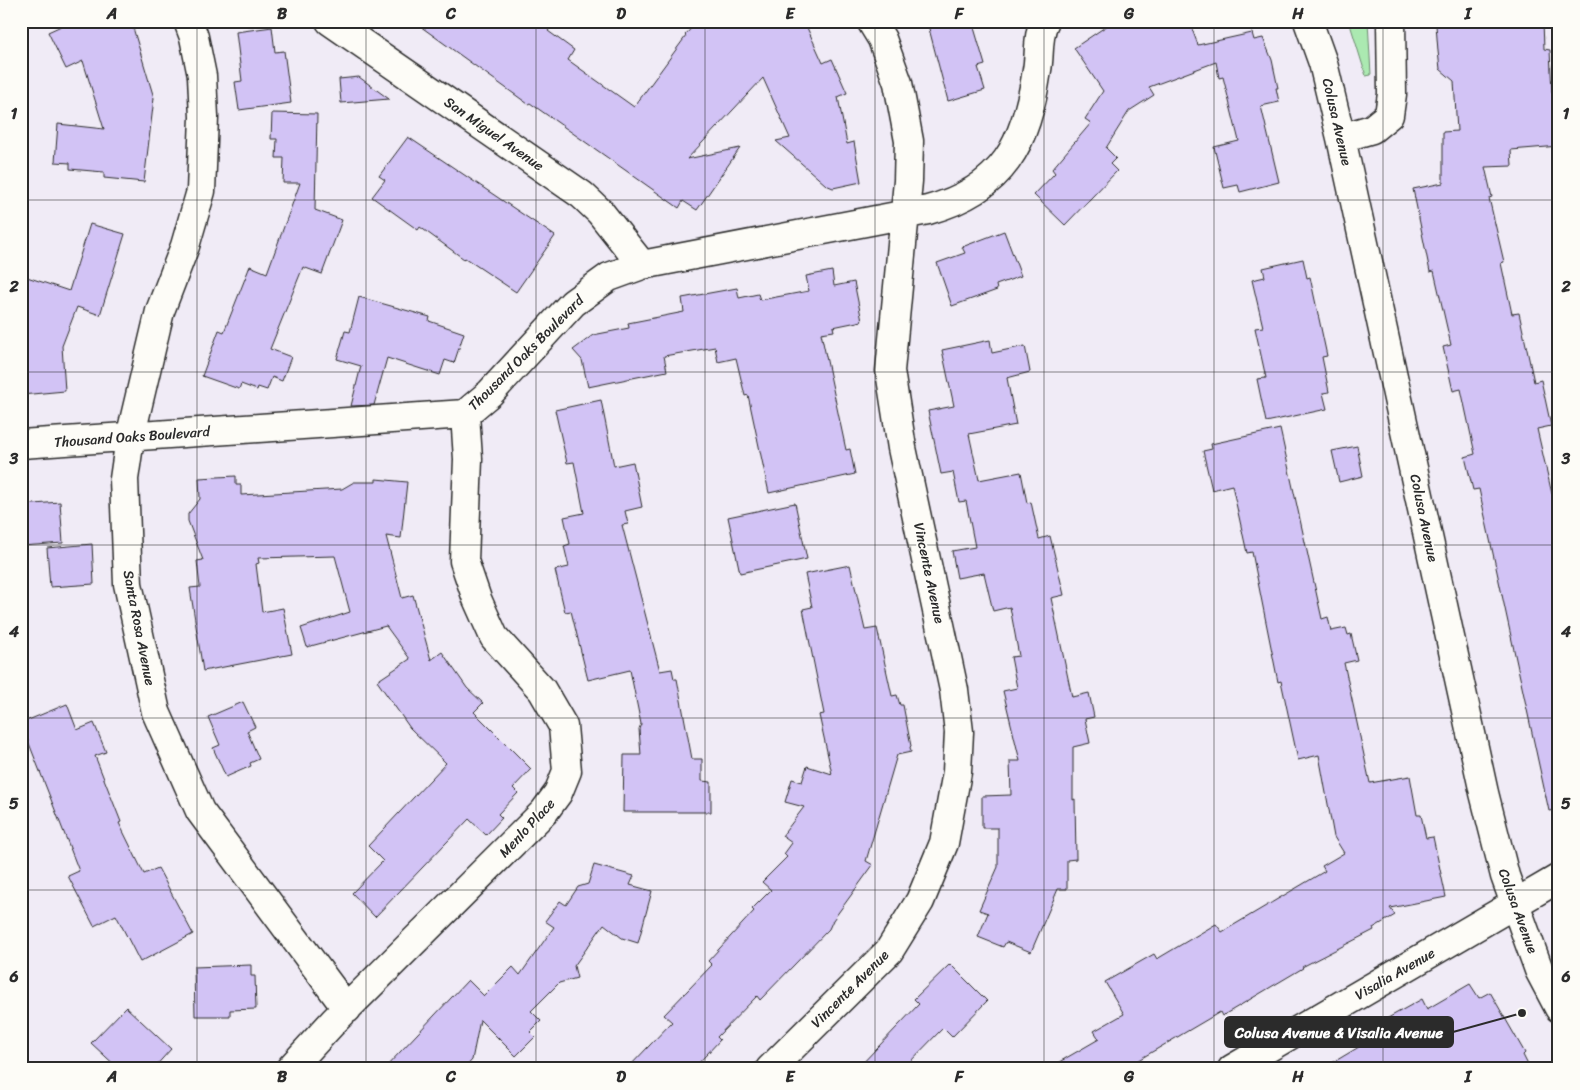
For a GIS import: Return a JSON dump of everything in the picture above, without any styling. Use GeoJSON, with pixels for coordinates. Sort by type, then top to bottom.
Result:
{"type":"FeatureCollection","features":[{"type":"Feature","properties":{"kind":"street","name":"Santa Rosa Avenue"},"geometry":{"type":"LineString","coordinates":[[188,21],[194,37],[202,76],[204,117],[202,191],[185,246],[160,311],[130,438],[124,479],[128,584],[156,712],[200,811],[347,1010]]}},
{"type":"Feature","properties":{"kind":"street","name":"San Miguel Avenue"},"geometry":{"type":"LineString","coordinates":[[330,21],[582,194],[600,212],[642,266]]}},
{"type":"Feature","properties":{"kind":"street","name":"Vincente Avenue"},"geometry":{"type":"LineString","coordinates":[[770,1069],[889,951],[915,909],[944,843],[957,772],[959,732],[954,690],[902,448],[890,371],[905,216],[909,141],[898,83],[882,39],[871,21]]}},
{"type":"Feature","properties":{"kind":"street","name":"Thousand Oaks Boulevard"},"geometry":{"type":"LineString","coordinates":[[21,444],[465,414],[490,393],[573,303],[609,276],[642,266],[905,216],[951,204],[974,192],[994,176],[1010,159],[1030,111],[1044,21]]}},
{"type":"Feature","properties":{"kind":"street","name":"Colusa Avenue"},"geometry":{"type":"LineString","coordinates":[[1308,21],[1323,63],[1341,138],[1484,793],[1504,876],[1540,970],[1559,1008]]}},
{"type":"Feature","properties":{"kind":"street"},"geometry":{"type":"LineString","coordinates":[[1341,138],[1372,129],[1389,115],[1392,94],[1391,21]]}},
{"type":"Feature","properties":{"kind":"street","name":"Menlo Place"},"geometry":{"type":"LineString","coordinates":[[290,1069],[544,812],[558,792],[567,771],[563,726],[542,690],[494,637],[477,599],[464,561],[468,460],[465,414]]}},
{"type":"Feature","properties":{"kind":"street","name":"Visalia Avenue"},"geometry":{"type":"LineString","coordinates":[[1232,1069],[1559,878]]}},
{"type":"Feature","properties":{"kind":"green space"},"geometry":{"type":"Polygon","coordinates":[[[1349,21],[1368,21],[1371,75],[1366,76],[1349,21]]]}},
{"type":"Feature","properties":{"kind":"building"},"geometry":{"type":"Polygon","coordinates":[[[72,21],[131,21],[154,98],[144,182],[104,178],[104,172],[70,169],[70,163],[55,162],[58,124],[104,129],[83,61],[66,69],[48,32],[72,21]]]}},
{"type":"Feature","properties":{"kind":"building"},"geometry":{"type":"Polygon","coordinates":[[[413,21],[555,21],[548,31],[574,50],[568,60],[634,107],[685,35],[698,21],[804,21],[823,63],[832,59],[847,93],[838,97],[847,144],[854,142],[861,182],[833,188],[826,185],[776,141],[790,138],[763,78],[687,159],[740,148],[697,210],[683,201],[679,208],[530,103],[528,104],[413,21]]]}},
{"type":"Feature","properties":{"kind":"building"},"geometry":{"type":"Polygon","coordinates":[[[927,21],[972,21],[985,65],[978,67],[985,90],[948,101],[927,21]]]}},
{"type":"Feature","properties":{"kind":"building"},"geometry":{"type":"Polygon","coordinates":[[[1114,21],[1189,21],[1198,45],[1252,33],[1254,40],[1263,38],[1272,60],[1279,102],[1261,106],[1279,182],[1240,192],[1238,185],[1224,188],[1214,147],[1239,141],[1223,77],[1219,78],[1216,62],[1149,87],[1154,95],[1129,111],[1106,148],[1116,158],[1110,164],[1117,171],[1065,225],[1034,195],[1055,173],[1052,169],[1091,123],[1085,119],[1103,91],[1074,48],[1114,21]]]}},
{"type":"Feature","properties":{"kind":"building"},"geometry":{"type":"Polygon","coordinates":[[[1451,21],[1543,21],[1544,49],[1550,50],[1552,93],[1559,93],[1559,146],[1511,150],[1512,166],[1485,167],[1492,197],[1489,198],[1504,262],[1501,263],[1512,314],[1519,313],[1534,382],[1541,380],[1551,426],[1537,429],[1552,494],[1559,492],[1559,810],[1549,811],[1479,489],[1473,490],[1465,457],[1475,454],[1461,389],[1453,391],[1443,347],[1451,345],[1434,271],[1430,272],[1413,189],[1443,183],[1443,132],[1457,131],[1454,81],[1440,69],[1436,25],[1451,25],[1451,21]]]}},
{"type":"Feature","properties":{"kind":"building"},"geometry":{"type":"Polygon","coordinates":[[[272,27],[275,52],[284,51],[291,103],[239,110],[235,82],[242,81],[236,32],[272,27]]]}},
{"type":"Feature","properties":{"kind":"building"},"geometry":{"type":"Polygon","coordinates":[[[359,77],[389,99],[341,103],[339,79],[359,77]]]}},
{"type":"Feature","properties":{"kind":"building"},"geometry":{"type":"Polygon","coordinates":[[[272,113],[317,114],[315,210],[342,220],[322,274],[303,267],[270,349],[291,357],[282,381],[272,377],[267,390],[258,387],[257,390],[241,384],[239,389],[202,376],[219,330],[224,332],[250,266],[267,273],[300,183],[283,183],[284,158],[276,158],[277,139],[271,139],[272,113]]]}},
{"type":"Feature","properties":{"kind":"building"},"geometry":{"type":"Polygon","coordinates":[[[408,137],[555,236],[516,292],[464,259],[420,227],[418,230],[372,197],[385,180],[379,176],[408,137]]]}},
{"type":"Feature","properties":{"kind":"building"},"geometry":{"type":"Polygon","coordinates":[[[90,224],[125,234],[100,315],[77,307],[62,346],[65,391],[21,395],[21,275],[69,291],[90,224]]]}},
{"type":"Feature","properties":{"kind":"building"},"geometry":{"type":"Polygon","coordinates":[[[1004,231],[1021,276],[996,285],[997,290],[952,306],[937,263],[965,253],[962,247],[1004,231]]]}},
{"type":"Feature","properties":{"kind":"building"},"geometry":{"type":"Polygon","coordinates":[[[1303,259],[1307,278],[1310,277],[1327,356],[1322,357],[1329,392],[1323,393],[1327,409],[1266,422],[1257,379],[1266,378],[1255,328],[1263,327],[1252,280],[1265,277],[1263,268],[1303,259]]]}},
{"type":"Feature","properties":{"kind":"building"},"geometry":{"type":"Polygon","coordinates":[[[832,271],[834,286],[854,282],[862,321],[833,327],[834,331],[821,333],[846,450],[850,449],[855,474],[769,493],[748,395],[745,396],[736,358],[718,362],[715,347],[664,356],[667,371],[588,387],[582,360],[573,350],[593,335],[629,328],[628,323],[684,312],[682,298],[737,288],[739,298],[758,294],[760,300],[809,291],[806,276],[832,271]]]}},
{"type":"Feature","properties":{"kind":"building"},"geometry":{"type":"Polygon","coordinates":[[[359,297],[430,317],[429,321],[464,333],[454,363],[445,360],[440,375],[387,358],[374,405],[351,406],[361,366],[337,359],[345,331],[350,332],[359,297]]]}},
{"type":"Feature","properties":{"kind":"building"},"geometry":{"type":"Polygon","coordinates":[[[990,340],[992,353],[1025,346],[1030,372],[1007,378],[1016,425],[969,434],[979,480],[1021,472],[1027,503],[1031,502],[1039,539],[1050,536],[1064,595],[1051,598],[1072,697],[1089,693],[1094,717],[1085,719],[1090,743],[1073,747],[1076,859],[1067,860],[1067,889],[1058,889],[1031,952],[1006,942],[1003,947],[978,937],[988,913],[979,910],[998,867],[998,828],[982,828],[982,796],[1011,795],[1010,761],[1020,761],[1003,691],[1017,688],[1011,657],[1019,656],[1010,607],[993,611],[984,573],[957,578],[952,551],[975,547],[966,501],[959,502],[953,472],[941,474],[928,411],[954,406],[942,350],[990,340]]]}},
{"type":"Feature","properties":{"kind":"building"},"geometry":{"type":"Polygon","coordinates":[[[601,400],[614,466],[633,462],[642,507],[625,511],[628,524],[622,525],[660,671],[672,669],[674,679],[677,679],[692,759],[702,759],[702,781],[711,782],[711,812],[623,812],[624,755],[641,755],[639,729],[641,724],[630,670],[588,680],[571,611],[565,612],[555,570],[569,567],[564,546],[570,544],[564,517],[584,513],[574,462],[567,463],[555,410],[601,400]]]}},
{"type":"Feature","properties":{"kind":"building"},"geometry":{"type":"Polygon","coordinates":[[[1280,429],[1322,619],[1328,617],[1331,631],[1346,628],[1348,635],[1351,634],[1357,660],[1344,663],[1370,783],[1410,776],[1417,815],[1421,815],[1426,838],[1433,837],[1446,897],[1390,908],[1395,915],[1373,928],[1374,930],[1302,967],[1222,1016],[1220,1012],[1123,1069],[1047,1069],[1099,1039],[1094,1031],[1124,1014],[1105,982],[1154,954],[1157,959],[1216,924],[1222,932],[1325,871],[1322,866],[1344,853],[1334,837],[1319,755],[1298,760],[1281,681],[1278,682],[1252,552],[1247,553],[1232,485],[1212,490],[1203,451],[1212,449],[1211,444],[1280,429]]]}},
{"type":"Feature","properties":{"kind":"building"},"geometry":{"type":"Polygon","coordinates":[[[1357,446],[1363,476],[1339,482],[1332,451],[1357,446]]]}},
{"type":"Feature","properties":{"kind":"building"},"geometry":{"type":"Polygon","coordinates":[[[236,476],[236,485],[241,485],[241,495],[342,489],[354,482],[376,482],[376,479],[407,482],[401,538],[386,536],[402,598],[413,595],[431,660],[442,652],[467,688],[483,703],[474,712],[531,769],[513,788],[518,793],[498,814],[502,818],[486,835],[469,819],[375,917],[352,893],[383,861],[368,846],[446,763],[410,728],[377,681],[410,659],[386,626],[307,647],[301,628],[350,612],[335,556],[258,558],[259,563],[256,564],[262,612],[283,608],[292,654],[203,671],[190,588],[200,587],[197,561],[203,560],[188,521],[188,514],[200,499],[199,478],[236,476]]]}},
{"type":"Feature","properties":{"kind":"building"},"geometry":{"type":"Polygon","coordinates":[[[60,502],[63,543],[21,546],[21,505],[60,502]]]}},
{"type":"Feature","properties":{"kind":"building"},"geometry":{"type":"Polygon","coordinates":[[[795,503],[807,559],[740,573],[728,517],[795,503]]]}},
{"type":"Feature","properties":{"kind":"building"},"geometry":{"type":"Polygon","coordinates":[[[92,544],[94,584],[50,587],[47,548],[92,544]]]}},
{"type":"Feature","properties":{"kind":"building"},"geometry":{"type":"Polygon","coordinates":[[[850,565],[865,630],[877,628],[892,696],[897,695],[900,705],[903,705],[911,746],[911,752],[897,755],[866,861],[873,865],[833,920],[829,929],[760,1000],[757,996],[717,1037],[720,1040],[693,1069],[627,1069],[672,1022],[664,1015],[712,965],[708,961],[754,911],[752,909],[771,890],[762,882],[787,857],[784,854],[792,843],[782,836],[804,807],[785,802],[792,779],[802,782],[807,766],[832,774],[819,715],[824,714],[803,609],[812,607],[805,574],[850,565]]]}},
{"type":"Feature","properties":{"kind":"building"},"geometry":{"type":"Polygon","coordinates":[[[243,702],[255,727],[247,731],[259,759],[250,763],[251,766],[226,777],[213,748],[220,745],[208,717],[243,702]]]}},
{"type":"Feature","properties":{"kind":"building"},"geometry":{"type":"Polygon","coordinates":[[[67,704],[77,730],[94,723],[106,752],[95,756],[121,822],[119,823],[144,874],[158,868],[193,934],[140,962],[116,915],[94,926],[68,876],[79,871],[21,723],[67,704]]]}},
{"type":"Feature","properties":{"kind":"building"},"geometry":{"type":"Polygon","coordinates":[[[594,865],[634,876],[630,885],[652,891],[638,943],[622,938],[604,924],[574,966],[577,978],[559,983],[531,1011],[541,1021],[530,1032],[535,1037],[516,1056],[480,1020],[472,1060],[464,1069],[384,1069],[468,980],[484,996],[513,967],[520,975],[554,927],[545,921],[560,901],[566,905],[578,887],[588,884],[594,865]]]}},
{"type":"Feature","properties":{"kind":"building"},"geometry":{"type":"Polygon","coordinates":[[[950,964],[987,1001],[952,1037],[943,1028],[903,1069],[857,1069],[919,1004],[914,999],[950,964]]]}},
{"type":"Feature","properties":{"kind":"building"},"geometry":{"type":"Polygon","coordinates":[[[251,965],[251,976],[255,976],[256,1009],[230,1010],[230,1016],[195,1016],[194,967],[251,965]]]}},
{"type":"Feature","properties":{"kind":"building"},"geometry":{"type":"Polygon","coordinates":[[[1470,984],[1479,998],[1490,992],[1525,1053],[1523,1055],[1530,1069],[1322,1069],[1384,1032],[1379,1023],[1422,999],[1427,1009],[1470,984]]]}},
{"type":"Feature","properties":{"kind":"building"},"geometry":{"type":"Polygon","coordinates":[[[126,1007],[171,1049],[153,1069],[119,1069],[91,1043],[126,1007]]]}},
{"type":"Feature","properties":{"kind":"place","name":"Colusa Avenue & Visalia Avenue"},"geometry":{"type":"Point","coordinates":[1522,1013]}}]}
